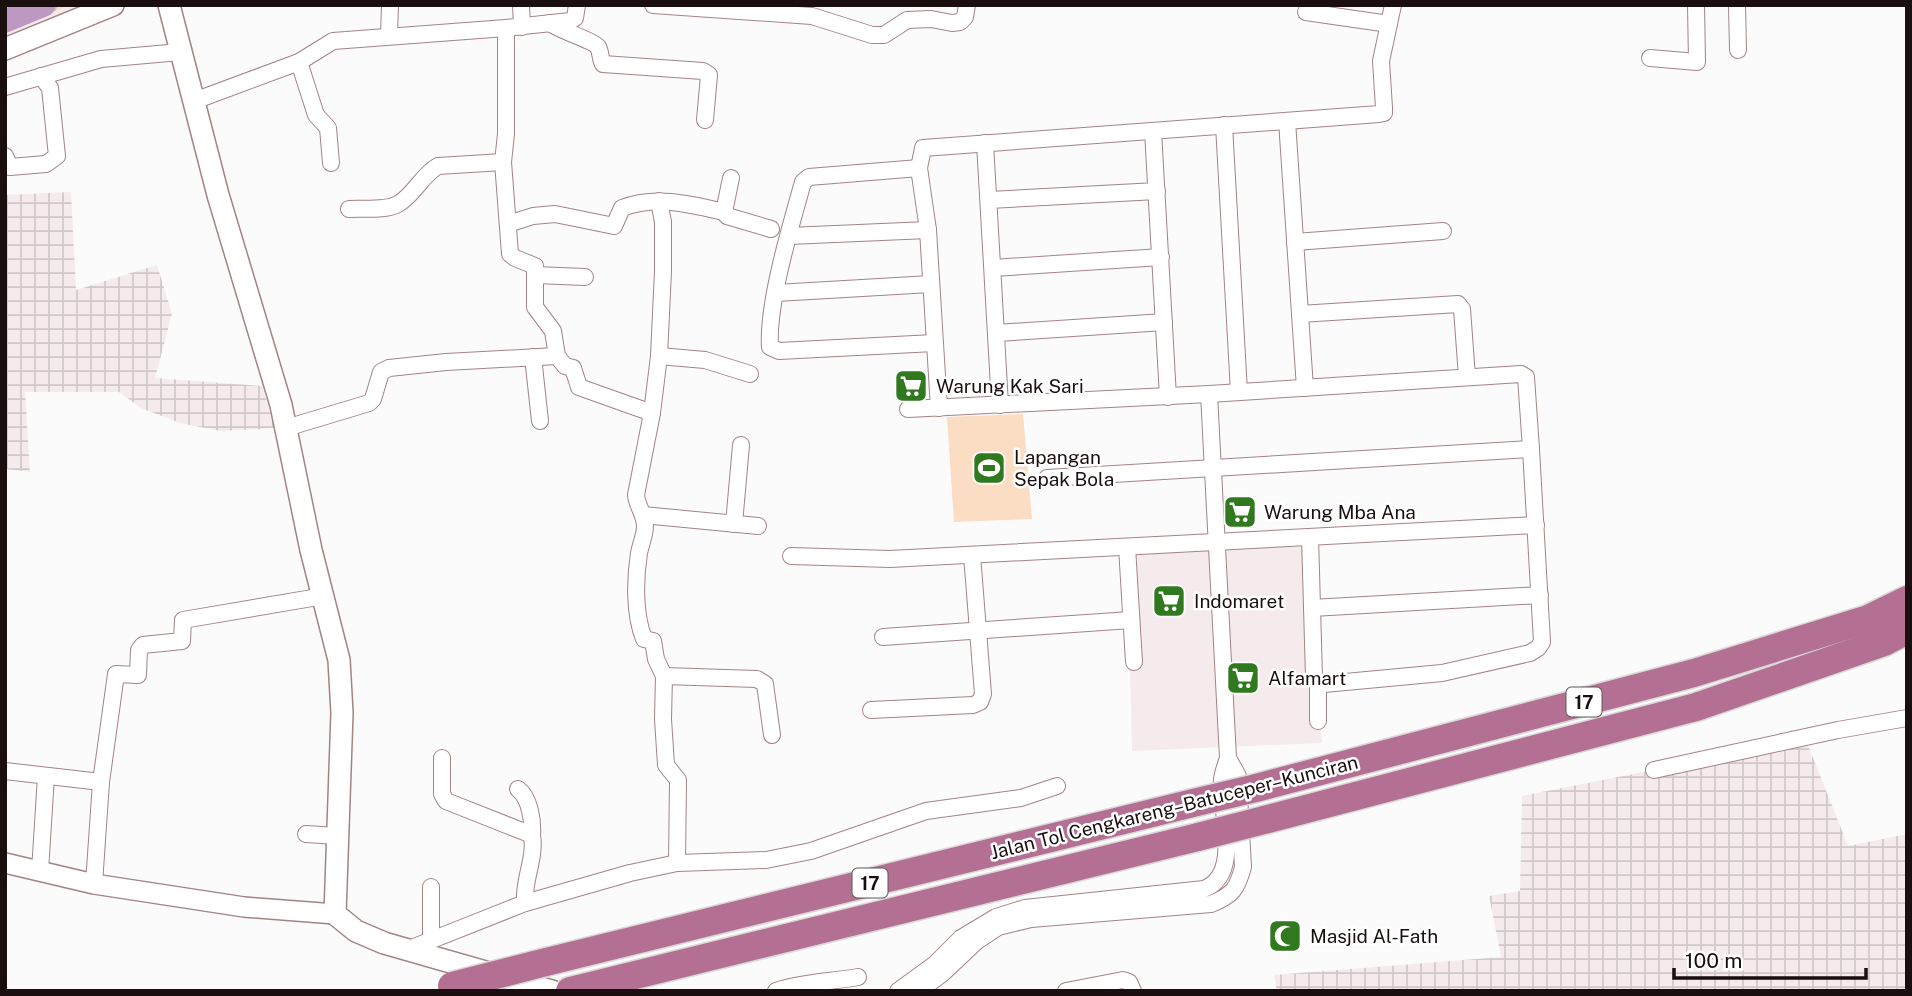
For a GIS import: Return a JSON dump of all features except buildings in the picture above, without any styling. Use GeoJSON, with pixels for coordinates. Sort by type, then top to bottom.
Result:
{"type":"FeatureCollection","features":[{"type":"Feature","properties":{"kind":"highway","name":"Jalan Tol Cengkareng–Batuceper–Kunciran"},"geometry":{"type":"LineString","coordinates":[[443,988],[1256,788],[1694,673],[1868,619],[1907,600]]}},
{"type":"Feature","properties":{"kind":"highway","name":"Jalan Tol Cengkareng–Batuceper–Kunciran"},"geometry":{"type":"LineString","coordinates":[[570,991],[1198,837],[1696,707],[1884,642],[1907,630]]}},
{"type":"Feature","properties":{"kind":"main road"},"geometry":{"type":"LineString","coordinates":[[5,49],[113,5]]}},
{"type":"Feature","properties":{"kind":"main road"},"geometry":{"type":"LineString","coordinates":[[169,5],[218,195],[286,428],[311,550],[339,660],[342,713],[335,914],[356,931],[384,943],[552,991]]}},
{"type":"Feature","properties":{"kind":"street"},"geometry":{"type":"LineString","coordinates":[[389,36],[390,5]]}},
{"type":"Feature","properties":{"kind":"street"},"geometry":{"type":"LineString","coordinates":[[521,5],[514,27],[503,162],[510,254],[535,266],[535,307],[552,331],[556,356],[565,366],[573,368],[579,387],[652,413]]}},
{"type":"Feature","properties":{"kind":"street"},"geometry":{"type":"LineString","coordinates":[[194,101],[299,62],[333,41],[570,21],[575,18],[577,5]]}},
{"type":"Feature","properties":{"kind":"street"},"geometry":{"type":"LineString","coordinates":[[653,5],[812,16],[872,35],[884,35],[907,20],[960,22],[965,16],[967,5]]}},
{"type":"Feature","properties":{"kind":"street"},"geometry":{"type":"LineString","coordinates":[[939,408],[928,230],[919,168],[923,148],[1384,113],[1381,61],[1393,5]]}},
{"type":"Feature","properties":{"kind":"street"},"geometry":{"type":"LineString","coordinates":[[1650,58],[1697,62],[1696,5]]}},
{"type":"Feature","properties":{"kind":"street"},"geometry":{"type":"LineString","coordinates":[[1737,5],[1738,50]]}},
{"type":"Feature","properties":{"kind":"street"},"geometry":{"type":"LineString","coordinates":[[1306,12],[1389,24]]}},
{"type":"Feature","properties":{"kind":"street"},"geometry":{"type":"LineString","coordinates":[[550,23],[559,30],[591,41],[597,46],[603,64],[703,71],[709,75],[705,120]]}},
{"type":"Feature","properties":{"kind":"street"},"geometry":{"type":"LineString","coordinates":[[5,87],[101,60],[180,52]]}},
{"type":"Feature","properties":{"kind":"street"},"geometry":{"type":"LineString","coordinates":[[299,62],[316,115],[328,128],[331,163]]}},
{"type":"Feature","properties":{"kind":"street"},"geometry":{"type":"LineString","coordinates":[[5,156],[10,167],[46,164],[57,156],[50,88],[41,76]]}},
{"type":"Feature","properties":{"kind":"street"},"geometry":{"type":"LineString","coordinates":[[1287,121],[1304,388]]}},
{"type":"Feature","properties":{"kind":"street"},"geometry":{"type":"LineString","coordinates":[[1224,125],[1239,392]]}},
{"type":"Feature","properties":{"kind":"street"},"geometry":{"type":"LineString","coordinates":[[1153,131],[1168,397]]}},
{"type":"Feature","properties":{"kind":"street"},"geometry":{"type":"LineString","coordinates":[[985,143],[1000,405]]}},
{"type":"Feature","properties":{"kind":"street"},"geometry":{"type":"LineString","coordinates":[[349,209],[399,204],[438,166],[503,162]]}},
{"type":"Feature","properties":{"kind":"street"},"geometry":{"type":"LineString","coordinates":[[919,168],[809,177],[803,182],[776,293],[769,337],[770,347],[779,351],[933,343]]}},
{"type":"Feature","properties":{"kind":"street"},"geometry":{"type":"LineString","coordinates":[[724,212],[731,178]]}},
{"type":"Feature","properties":{"kind":"street"},"geometry":{"type":"LineString","coordinates":[[989,200],[1157,191]]}},
{"type":"Feature","properties":{"kind":"street"},"geometry":{"type":"LineString","coordinates":[[659,201],[663,222],[659,356],[652,413],[636,495],[645,529],[636,571],[639,618],[644,639],[653,641],[656,659],[664,676],[666,765],[678,780],[677,863]]}},
{"type":"Feature","properties":{"kind":"street"},"geometry":{"type":"LineString","coordinates":[[508,223],[533,216],[555,214],[614,226],[621,208],[671,201],[724,212],[733,219],[771,229]]}},
{"type":"Feature","properties":{"kind":"street"},"geometry":{"type":"LineString","coordinates":[[789,236],[928,230]]}},
{"type":"Feature","properties":{"kind":"street"},"geometry":{"type":"LineString","coordinates":[[1295,242],[1443,231]]}},
{"type":"Feature","properties":{"kind":"street"},"geometry":{"type":"LineString","coordinates":[[993,268],[1161,257]]}},
{"type":"Feature","properties":{"kind":"street"},"geometry":{"type":"LineString","coordinates":[[535,275],[585,276]]}},
{"type":"Feature","properties":{"kind":"street"},"geometry":{"type":"LineString","coordinates":[[776,293],[931,284]]}},
{"type":"Feature","properties":{"kind":"street"},"geometry":{"type":"LineString","coordinates":[[1300,314],[1458,304],[1462,309],[1467,377]]}},
{"type":"Feature","properties":{"kind":"street"},"geometry":{"type":"LineString","coordinates":[[997,333],[1164,322]]}},
{"type":"Feature","properties":{"kind":"street"},"geometry":{"type":"LineString","coordinates":[[286,428],[369,403],[373,399],[381,372],[389,368],[464,360],[556,356]]}},
{"type":"Feature","properties":{"kind":"street"},"geometry":{"type":"LineString","coordinates":[[659,356],[705,360],[750,374]]}},
{"type":"Feature","properties":{"kind":"street"},"geometry":{"type":"LineString","coordinates":[[533,357],[540,421]]}},
{"type":"Feature","properties":{"kind":"street"},"geometry":{"type":"LineString","coordinates":[[908,409],[1168,397],[1524,375],[1540,595],[1542,642],[1538,648],[1530,653],[1442,673],[1324,684],[1318,682],[1314,677],[1310,537]]}},
{"type":"Feature","properties":{"kind":"street"},"geometry":{"type":"LineString","coordinates":[[898,991],[935,964],[961,938],[996,917],[1025,908],[1185,892],[1213,886],[1220,878],[1226,865],[1222,778],[1228,758],[1209,394]]}},
{"type":"Feature","properties":{"kind":"street"},"geometry":{"type":"LineString","coordinates":[[734,524],[741,446]]}},
{"type":"Feature","properties":{"kind":"street"},"geometry":{"type":"LineString","coordinates":[[1047,478],[1531,449]]}},
{"type":"Feature","properties":{"kind":"street"},"geometry":{"type":"LineString","coordinates":[[643,515],[758,526]]}},
{"type":"Feature","properties":{"kind":"street"},"geometry":{"type":"LineString","coordinates":[[791,556],[890,559],[1536,525]]}},
{"type":"Feature","properties":{"kind":"street"},"geometry":{"type":"LineString","coordinates":[[1127,547],[1133,662]]}},
{"type":"Feature","properties":{"kind":"street"},"geometry":{"type":"LineString","coordinates":[[871,710],[973,705],[979,702],[983,694],[972,555]]}},
{"type":"Feature","properties":{"kind":"street"},"geometry":{"type":"LineString","coordinates":[[1312,608],[1540,595]]}},
{"type":"Feature","properties":{"kind":"street"},"geometry":{"type":"LineString","coordinates":[[94,884],[114,676],[118,673],[138,675],[140,647],[182,641],[183,620],[324,596]]}},
{"type":"Feature","properties":{"kind":"street"},"geometry":{"type":"LineString","coordinates":[[883,637],[1131,620]]}},
{"type":"Feature","properties":{"kind":"street"},"geometry":{"type":"LineString","coordinates":[[664,676],[757,679],[765,684],[772,735]]}},
{"type":"Feature","properties":{"kind":"street"},"geometry":{"type":"LineString","coordinates":[[1318,682],[1318,721]]}},
{"type":"Feature","properties":{"kind":"street"},"geometry":{"type":"LineString","coordinates":[[1654,770],[1838,730],[1907,718]]}},
{"type":"Feature","properties":{"kind":"street"},"geometry":{"type":"LineString","coordinates":[[442,758],[442,794],[446,801],[532,835]]}},
{"type":"Feature","properties":{"kind":"street"},"geometry":{"type":"LineString","coordinates":[[919,991],[943,973],[976,941],[998,928],[1031,919],[1211,904],[1230,896],[1239,881],[1242,867],[1238,776],[1228,758]]}},
{"type":"Feature","properties":{"kind":"street"},"geometry":{"type":"LineString","coordinates":[[5,771],[102,782]]}},
{"type":"Feature","properties":{"kind":"street"},"geometry":{"type":"LineString","coordinates":[[40,871],[46,775]]}},
{"type":"Feature","properties":{"kind":"street"},"geometry":{"type":"LineString","coordinates":[[409,949],[525,903],[630,873],[677,863],[777,858],[811,851],[926,811],[1021,798],[1057,786]]}},
{"type":"Feature","properties":{"kind":"street"},"geometry":{"type":"LineString","coordinates":[[518,789],[526,797],[533,827],[530,870],[524,888],[525,903]]}},
{"type":"Feature","properties":{"kind":"street"},"geometry":{"type":"LineString","coordinates":[[306,834],[337,836]]}},
{"type":"Feature","properties":{"kind":"street"},"geometry":{"type":"LineString","coordinates":[[5,863],[94,884],[244,906],[335,914]]}},
{"type":"Feature","properties":{"kind":"street"},"geometry":{"type":"LineString","coordinates":[[431,887],[431,939]]}},
{"type":"Feature","properties":{"kind":"street"},"geometry":{"type":"LineString","coordinates":[[776,991],[792,985],[827,983],[858,976]]}},
{"type":"Feature","properties":{"kind":"street"},"geometry":{"type":"LineString","coordinates":[[1066,991],[1123,980],[1129,982],[1133,991]]}},
{"type":"Feature","properties":{"kind":"shaded area"},"geometry":{"type":"Polygon","coordinates":[[[5,5],[98,5],[5,43],[5,5]]]}},
{"type":"Feature","properties":{"kind":"shaded area"},"geometry":{"type":"Polygon","coordinates":[[[71,192],[76,290],[157,265],[172,314],[155,378],[262,386],[275,428],[220,431],[180,423],[141,408],[119,392],[25,392],[30,472],[5,469],[5,195],[71,192]]]}},
{"type":"Feature","properties":{"kind":"shaded area"},"geometry":{"type":"Polygon","coordinates":[[[1303,535],[1322,743],[1132,751],[1127,547],[1303,535]]]}},
{"type":"Feature","properties":{"kind":"shaded area"},"geometry":{"type":"Polygon","coordinates":[[[1806,740],[1848,846],[1907,834],[1907,991],[1277,991],[1274,975],[1501,957],[1489,896],[1520,891],[1522,796],[1806,740]]]}},
{"type":"Feature","properties":{"kind":"green space"},"geometry":{"type":"Polygon","coordinates":[[[5,5],[70,5],[5,31],[5,5]]]}},
{"type":"Feature","properties":{"kind":"green space","name":"Lapangan Sepak Bola"},"geometry":{"type":"Polygon","coordinates":[[[1023,414],[1032,519],[954,522],[947,417],[1023,414]]]}},
{"type":"Feature","properties":{"kind":"waterway"},"geometry":{"type":"LineString","coordinates":[[5,21],[44,5]]}},
{"type":"Feature","properties":{"kind":"place","name":"Warung Kak Sari"},"geometry":{"type":"Point","coordinates":[911,386]}},
{"type":"Feature","properties":{"kind":"place","name":"Lapangan Sepak Bola"},"geometry":{"type":"Point","coordinates":[989,468]}},
{"type":"Feature","properties":{"kind":"place","name":"Warung Mba Ana"},"geometry":{"type":"Point","coordinates":[1240,512]}},
{"type":"Feature","properties":{"kind":"place","name":"Indomaret"},"geometry":{"type":"Point","coordinates":[1169,601]}},
{"type":"Feature","properties":{"kind":"place","name":"Alfamart"},"geometry":{"type":"Point","coordinates":[1243,678]}},
{"type":"Feature","properties":{"kind":"place","name":"Masjid Al-Fath"},"geometry":{"type":"Point","coordinates":[1285,936]}}]}
